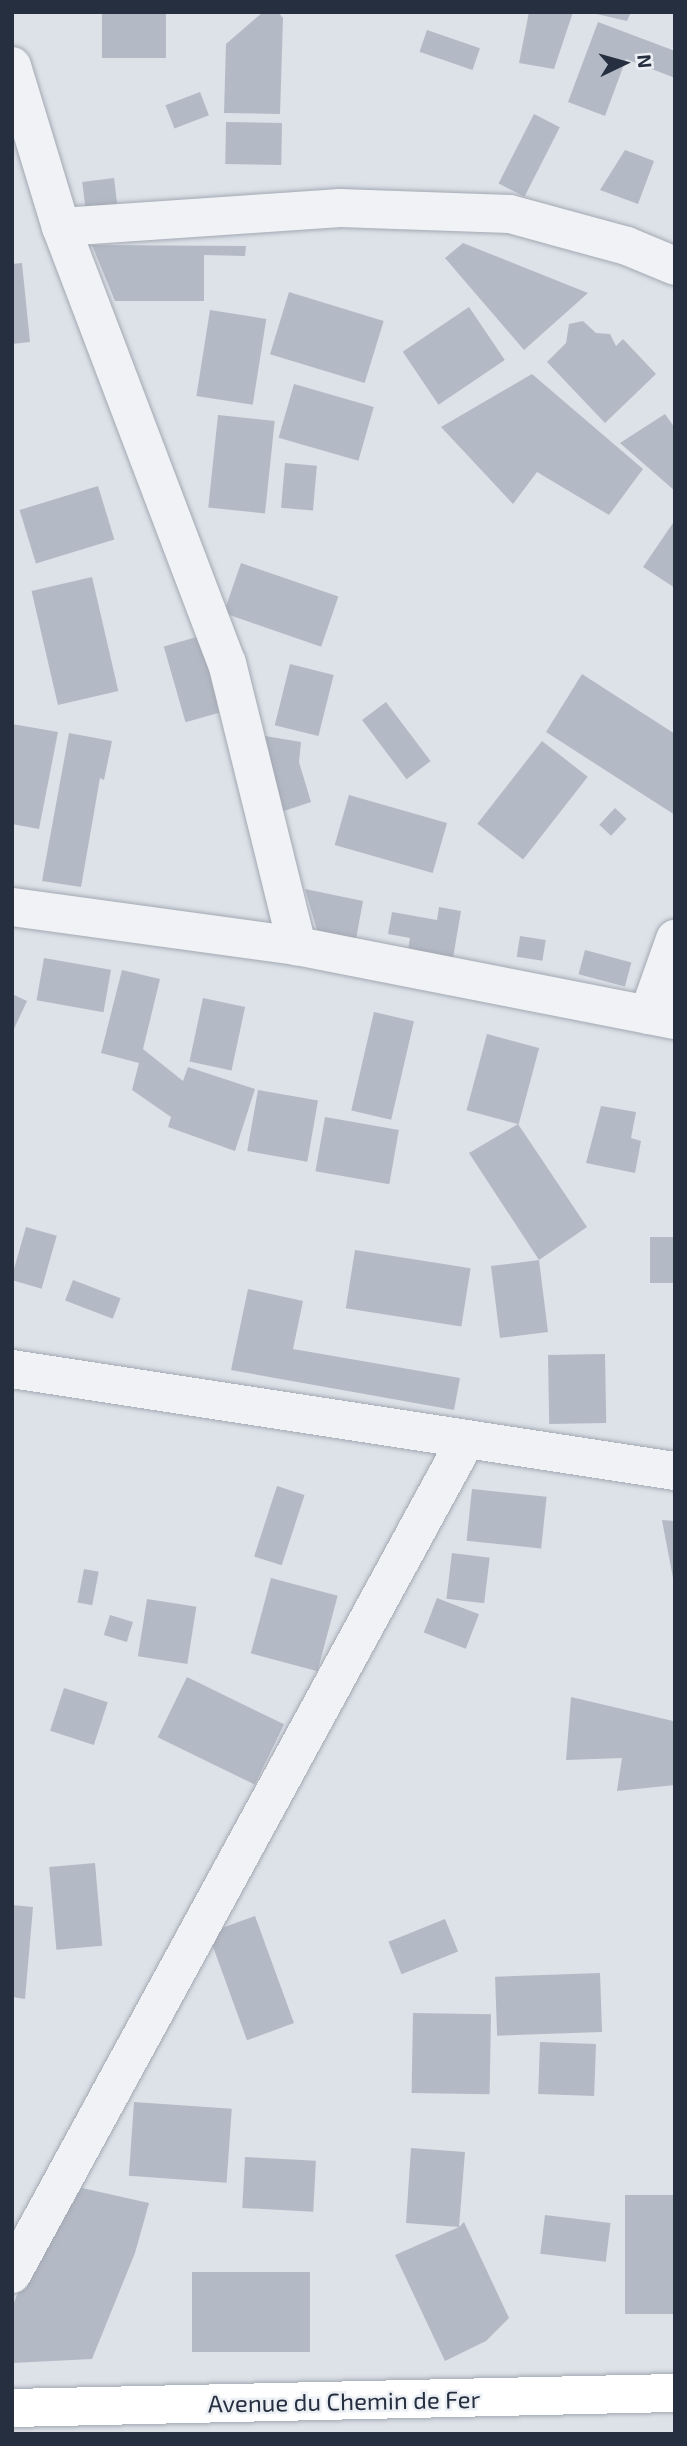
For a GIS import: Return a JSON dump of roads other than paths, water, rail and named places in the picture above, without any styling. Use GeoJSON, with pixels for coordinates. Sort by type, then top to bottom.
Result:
{"type":"FeatureCollection","features":[{"type":"Feature","properties":{"kind":"main road","name":"Avenue du Chemin de Fer"},"geometry":{"type":"LineString","coordinates":[[12,2408],[675,2393]]}},
{"type":"Feature","properties":{"kind":"street"},"geometry":{"type":"LineString","coordinates":[[12,66],[61,228],[227,663],[297,946]]}},
{"type":"Feature","properties":{"kind":"street"},"geometry":{"type":"LineString","coordinates":[[61,228],[340,208],[510,214],[627,246],[675,266]]}},
{"type":"Feature","properties":{"kind":"street"},"geometry":{"type":"LineString","coordinates":[[12,907],[297,946],[661,1017],[675,939]]}},
{"type":"Feature","properties":{"kind":"street"},"geometry":{"type":"LineString","coordinates":[[12,1369],[675,1471]]}},
{"type":"Feature","properties":{"kind":"street"},"geometry":{"type":"LineString","coordinates":[[12,2274],[466,1440]]}}]}
